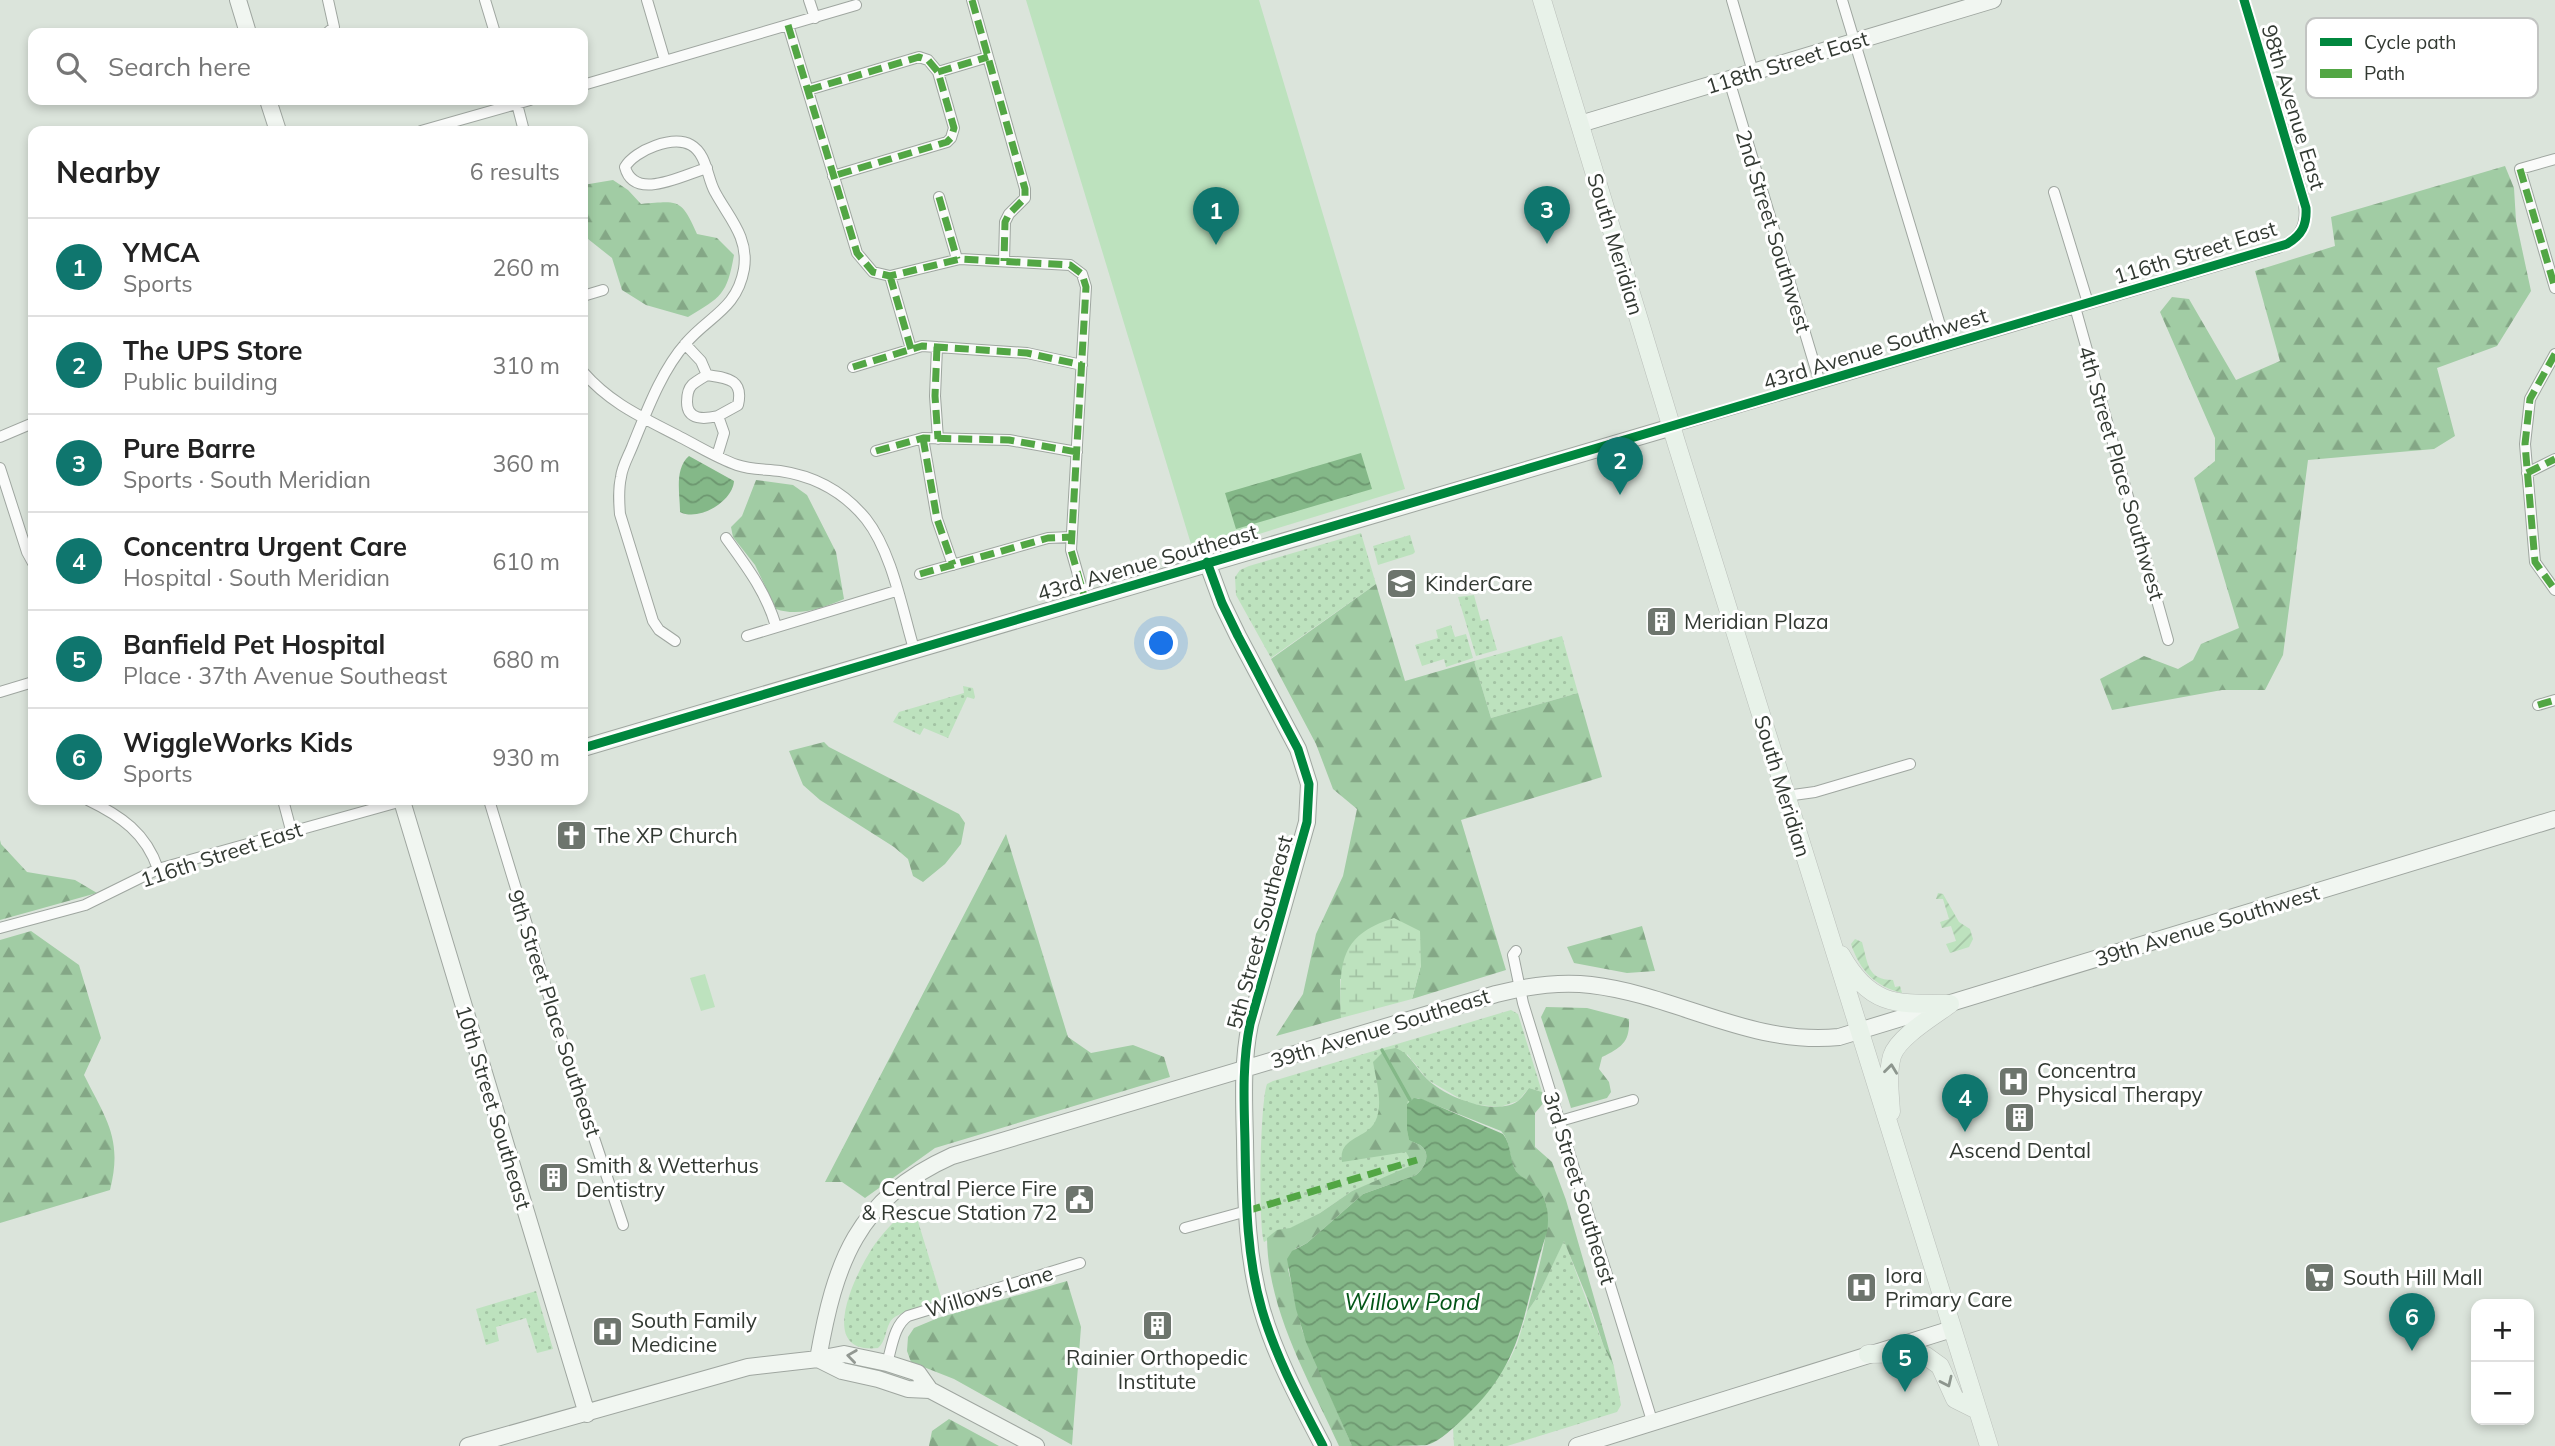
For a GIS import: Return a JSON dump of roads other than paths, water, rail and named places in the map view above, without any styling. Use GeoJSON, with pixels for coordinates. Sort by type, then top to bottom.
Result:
{"type":"FeatureCollection","features":[{"type":"Feature","properties":{"kind":"main road","name":"South Meridian"},"geometry":{"type":"LineString","coordinates":[[1542,0],[1859,1033],[1989,1446]]}},
{"type":"Feature","properties":{"kind":"main road"},"geometry":{"type":"LineString","coordinates":[[1828,932],[1856,978],[1875,994],[1897,1003],[1950,1004]]}},
{"type":"Feature","properties":{"kind":"main road"},"geometry":{"type":"LineString","coordinates":[[1892,1137],[1889,1080],[1893,1054],[1908,1036],[1950,1004]]}},
{"type":"Feature","properties":{"kind":"main road"},"geometry":{"type":"LineString","coordinates":[[1868,1354],[1914,1353],[1926,1356],[1940,1366],[1955,1399],[1978,1410]]}},
{"type":"Feature","properties":{"kind":"street"},"geometry":{"type":"LineString","coordinates":[[238,0],[246,28]]}},
{"type":"Feature","properties":{"kind":"street"},"geometry":{"type":"LineString","coordinates":[[328,0],[331,28]]}},
{"type":"Feature","properties":{"kind":"street"},"geometry":{"type":"LineString","coordinates":[[485,0],[493,28]]}},
{"type":"Feature","properties":{"kind":"street"},"geometry":{"type":"LineString","coordinates":[[647,0],[665,61]]}},
{"type":"Feature","properties":{"kind":"street"},"geometry":{"type":"LineString","coordinates":[[809,0],[815,18]]}},
{"type":"Feature","properties":{"kind":"street"},"geometry":{"type":"LineString","coordinates":[[972,0],[1026,189],[1025,198],[1005,222],[1004,261]]}},
{"type":"Feature","properties":{"kind":"street"},"geometry":{"type":"LineString","coordinates":[[1732,0],[1754,72]]}},
{"type":"Feature","properties":{"kind":"street"},"geometry":{"type":"LineString","coordinates":[[1842,0],[1946,345]]}},
{"type":"Feature","properties":{"kind":"street","name":"118th Street East"},"geometry":{"type":"LineString","coordinates":[[1580,124],[1993,0]]}},
{"type":"Feature","properties":{"kind":"street","name":"98th Avenue East"},"geometry":{"type":"LineString","coordinates":[[2244,0],[2303,196],[2306,208],[2305,225]]}},
{"type":"Feature","properties":{"kind":"street"},"geometry":{"type":"LineString","coordinates":[[588,84],[856,5]]}},
{"type":"Feature","properties":{"kind":"street"},"geometry":{"type":"LineString","coordinates":[[788,25],[857,253],[873,272],[890,276],[957,259],[1070,265],[1082,274],[1086,287],[1071,550],[1085,599]]}},
{"type":"Feature","properties":{"kind":"street"},"geometry":{"type":"LineString","coordinates":[[808,90],[919,57],[928,60],[938,72],[954,128],[951,138],[947,142],[834,176]]}},
{"type":"Feature","properties":{"kind":"street"},"geometry":{"type":"LineString","coordinates":[[938,72],[988,57]]}},
{"type":"Feature","properties":{"kind":"street","name":"2nd Street Southwest"},"geometry":{"type":"LineString","coordinates":[[1729,80],[1820,383]]}},
{"type":"Feature","properties":{"kind":"street"},"geometry":{"type":"LineString","coordinates":[[270,105],[276,126]]}},
{"type":"Feature","properties":{"kind":"street"},"geometry":{"type":"LineString","coordinates":[[437,126],[506,105]]}},
{"type":"Feature","properties":{"kind":"street"},"geometry":{"type":"LineString","coordinates":[[517,105],[523,126]]}},
{"type":"Feature","properties":{"kind":"street"},"geometry":{"type":"LineString","coordinates":[[675,641],[659,630],[653,621],[620,514],[618,498],[621,474],[644,418],[674,358],[685,344],[730,303],[737,291],[744,265],[742,239],[738,226],[713,190],[707,168],[693,146],[682,142],[671,143],[637,153],[625,167],[627,176],[636,184],[647,187],[707,168]]}},
{"type":"Feature","properties":{"kind":"street"},"geometry":{"type":"LineString","coordinates":[[2555,159],[2520,169],[2555,288]]}},
{"type":"Feature","properties":{"kind":"street"},"geometry":{"type":"LineString","coordinates":[[2054,192],[2088,303]]}},
{"type":"Feature","properties":{"kind":"street"},"geometry":{"type":"LineString","coordinates":[[939,197],[957,259]]}},
{"type":"Feature","properties":{"kind":"street","name":"116th Street East"},"geometry":{"type":"LineString","coordinates":[[2088,303],[2282,246],[2298,237],[2305,225]]}},
{"type":"Feature","properties":{"kind":"street"},"geometry":{"type":"LineString","coordinates":[[890,276],[911,349]]}},
{"type":"Feature","properties":{"kind":"street"},"geometry":{"type":"LineString","coordinates":[[588,294],[603,289]]}},
{"type":"Feature","properties":{"kind":"street","name":"43rd Avenue Southwest"},"geometry":{"type":"LineString","coordinates":[[1672,427],[2088,303]]}},
{"type":"Feature","properties":{"kind":"street","name":"4th Street Place Southwest"},"geometry":{"type":"LineString","coordinates":[[2075,307],[2168,640]]}},
{"type":"Feature","properties":{"kind":"street"},"geometry":{"type":"LineString","coordinates":[[685,344],[701,361],[707,376]]}},
{"type":"Feature","properties":{"kind":"street"},"geometry":{"type":"LineString","coordinates":[[853,367],[922,346],[1027,352],[1082,365]]}},
{"type":"Feature","properties":{"kind":"street"},"geometry":{"type":"LineString","coordinates":[[937,347],[935,396],[939,439]]}},
{"type":"Feature","properties":{"kind":"street"},"geometry":{"type":"LineString","coordinates":[[2555,355],[2530,399],[2525,444],[2535,562],[2555,590]]}},
{"type":"Feature","properties":{"kind":"street"},"geometry":{"type":"LineString","coordinates":[[707,376],[727,378],[735,383],[740,394],[738,405],[718,416],[700,419],[691,415],[688,410],[687,398],[691,386],[707,376]]}},
{"type":"Feature","properties":{"kind":"street"},"geometry":{"type":"LineString","coordinates":[[588,378],[600,391],[644,418],[738,466],[795,473],[812,478],[844,497],[876,535],[914,649]]}},
{"type":"Feature","properties":{"kind":"street"},"geometry":{"type":"LineString","coordinates":[[717,456],[724,433],[718,416]]}},
{"type":"Feature","properties":{"kind":"street"},"geometry":{"type":"LineString","coordinates":[[0,436],[28,425]]}},
{"type":"Feature","properties":{"kind":"street","name":"43rd Avenue Southeast"},"geometry":{"type":"LineString","coordinates":[[588,746],[1672,427]]}},
{"type":"Feature","properties":{"kind":"street"},"geometry":{"type":"LineString","coordinates":[[876,451],[923,438],[1009,440],[1077,452]]}},
{"type":"Feature","properties":{"kind":"street"},"geometry":{"type":"LineString","coordinates":[[923,438],[937,519],[953,565]]}},
{"type":"Feature","properties":{"kind":"street"},"geometry":{"type":"LineString","coordinates":[[2527,474],[2555,459]]}},
{"type":"Feature","properties":{"kind":"street"},"geometry":{"type":"LineString","coordinates":[[0,468],[28,554]]}},
{"type":"Feature","properties":{"kind":"street"},"geometry":{"type":"LineString","coordinates":[[920,574],[1048,538],[1071,537]]}},
{"type":"Feature","properties":{"kind":"street"},"geometry":{"type":"LineString","coordinates":[[726,538],[758,581],[776,626]]}},
{"type":"Feature","properties":{"kind":"street","name":"5th Street Southeast"},"geometry":{"type":"LineString","coordinates":[[1207,562],[1238,636],[1298,749],[1309,792],[1307,822],[1250,1024],[1244,1069],[1247,1211],[1250,1255],[1262,1310],[1281,1363],[1323,1446]]}},
{"type":"Feature","properties":{"kind":"street"},"geometry":{"type":"LineString","coordinates":[[747,636],[896,591]]}},
{"type":"Feature","properties":{"kind":"street"},"geometry":{"type":"LineString","coordinates":[[0,692],[28,684]]}},
{"type":"Feature","properties":{"kind":"street"},"geometry":{"type":"LineString","coordinates":[[2538,705],[2555,700]]}},
{"type":"Feature","properties":{"kind":"street"},"geometry":{"type":"LineString","coordinates":[[1786,796],[1815,792],[1910,764]]}},
{"type":"Feature","properties":{"kind":"street"},"geometry":{"type":"LineString","coordinates":[[97,805],[129,823],[149,847],[158,869]]}},
{"type":"Feature","properties":{"kind":"street"},"geometry":{"type":"LineString","coordinates":[[284,805],[291,830]]}},
{"type":"Feature","properties":{"kind":"street","name":"116th Street East"},"geometry":{"type":"LineString","coordinates":[[0,929],[85,905],[158,869],[384,805]]}},
{"type":"Feature","properties":{"kind":"street","name":"10th Street Southeast"},"geometry":{"type":"LineString","coordinates":[[404,805],[587,1414]]}},
{"type":"Feature","properties":{"kind":"street","name":"9th Street Place Southeast"},"geometry":{"type":"LineString","coordinates":[[491,805],[570,1066],[623,1225]]}},
{"type":"Feature","properties":{"kind":"street","name":"39th Avenue Southwest"},"geometry":{"type":"LineString","coordinates":[[1859,1033],[2555,819]]}},
{"type":"Feature","properties":{"kind":"street","name":"3rd Street Southeast"},"geometry":{"type":"LineString","coordinates":[[1516,951],[1513,955],[1520,988],[1653,1424]]}},
{"type":"Feature","properties":{"kind":"street","name":"39th Avenue Southeast"},"geometry":{"type":"LineString","coordinates":[[818,1359],[841,1263],[867,1218],[908,1180],[952,1156],[1520,988],[1555,983],[1611,988],[1782,1037],[1823,1039],[1859,1033]]}},
{"type":"Feature","properties":{"kind":"street"},"geometry":{"type":"LineString","coordinates":[[1560,1121],[1633,1100]]}},
{"type":"Feature","properties":{"kind":"street"},"geometry":{"type":"LineString","coordinates":[[1185,1228],[1247,1211]]}},
{"type":"Feature","properties":{"kind":"street","name":"Willows Lane"},"geometry":{"type":"LineString","coordinates":[[887,1363],[897,1330],[908,1316],[1080,1263]]}},
{"type":"Feature","properties":{"kind":"street"},"geometry":{"type":"LineString","coordinates":[[1577,1446],[1952,1329]]}},
{"type":"Feature","properties":{"kind":"street"},"geometry":{"type":"LineString","coordinates":[[468,1446],[748,1367],[844,1354],[918,1373],[930,1390]]}},
{"type":"Feature","properties":{"kind":"street"},"geometry":{"type":"LineString","coordinates":[[818,1359],[842,1371],[878,1378],[908,1389],[930,1390],[1036,1446]]}},
{"type":"Feature","properties":{"kind":"water"},"geometry":{"type":"Polygon","coordinates":[[[1361,453],[1372,489],[1236,529],[1225,493],[1361,453]]]}},
{"type":"Feature","properties":{"kind":"water"},"geometry":{"type":"Polygon","coordinates":[[[689,456],[734,481],[728,496],[714,508],[696,514],[680,512],[681,468],[689,456]]]}},
{"type":"Feature","properties":{"kind":"water","name":"Willow Pond"},"geometry":{"type":"Polygon","coordinates":[[[1414,1098],[1503,1134],[1516,1171],[1536,1186],[1544,1197],[1548,1218],[1547,1232],[1512,1352],[1486,1394],[1466,1416],[1443,1437],[1427,1445],[1352,1446],[1306,1342],[1296,1309],[1287,1259],[1292,1251],[1307,1243],[1363,1194],[1416,1175],[1422,1168],[1426,1152],[1420,1145],[1409,1140],[1407,1130],[1407,1104],[1414,1098]]]}},
{"type":"Feature","properties":{"kind":"waterway"},"geometry":{"type":"LineString","coordinates":[[1382,1050],[1410,1100]]}},
{"type":"Feature","properties":{"kind":"place","name":"Pure Barre"},"geometry":{"type":"Point","coordinates":[1547,244]}},
{"type":"Feature","properties":{"kind":"place","name":"YMCA"},"geometry":{"type":"Point","coordinates":[1216,245]}},
{"type":"Feature","properties":{"kind":"place","name":"The UPS Store"},"geometry":{"type":"Point","coordinates":[1620,495]}},
{"type":"Feature","properties":{"kind":"place","name":"KinderCare"},"geometry":{"type":"Point","coordinates":[1402,583]}},
{"type":"Feature","properties":{"kind":"place","name":"Meridian Plaza"},"geometry":{"type":"Point","coordinates":[1661,621]}},
{"type":"Feature","properties":{"kind":"place","name":"The XP Church"},"geometry":{"type":"Point","coordinates":[571,835]}},
{"type":"Feature","properties":{"kind":"place","name":"Concentra Physical Therapy"},"geometry":{"type":"Point","coordinates":[2014,1082]}},
{"type":"Feature","properties":{"kind":"place","name":"Ascend Dental"},"geometry":{"type":"Point","coordinates":[2020,1118]}},
{"type":"Feature","properties":{"kind":"place","name":"Concentra Urgent Care"},"geometry":{"type":"Point","coordinates":[1965,1132]}},
{"type":"Feature","properties":{"kind":"place","name":"Smith & Wetterhus Dentistry"},"geometry":{"type":"Point","coordinates":[553,1177]}},
{"type":"Feature","properties":{"kind":"place","name":"Central Pierce Fire & Rescue Station 72"},"geometry":{"type":"Point","coordinates":[1080,1200]}},
{"type":"Feature","properties":{"kind":"place","name":"South Hill Mall"},"geometry":{"type":"Point","coordinates":[2320,1277]}},
{"type":"Feature","properties":{"kind":"place","name":"Iora Primary Care"},"geometry":{"type":"Point","coordinates":[1862,1287]}},
{"type":"Feature","properties":{"kind":"place","name":"Rainier Orthopedic Institute"},"geometry":{"type":"Point","coordinates":[1157,1325]}},
{"type":"Feature","properties":{"kind":"place","name":"South Family Medicine"},"geometry":{"type":"Point","coordinates":[608,1332]}},
{"type":"Feature","properties":{"kind":"place","name":"WiggleWorks Kids"},"geometry":{"type":"Point","coordinates":[2412,1351]}},
{"type":"Feature","properties":{"kind":"place","name":"Banfield Pet Hospital"},"geometry":{"type":"Point","coordinates":[1905,1392]}}]}
